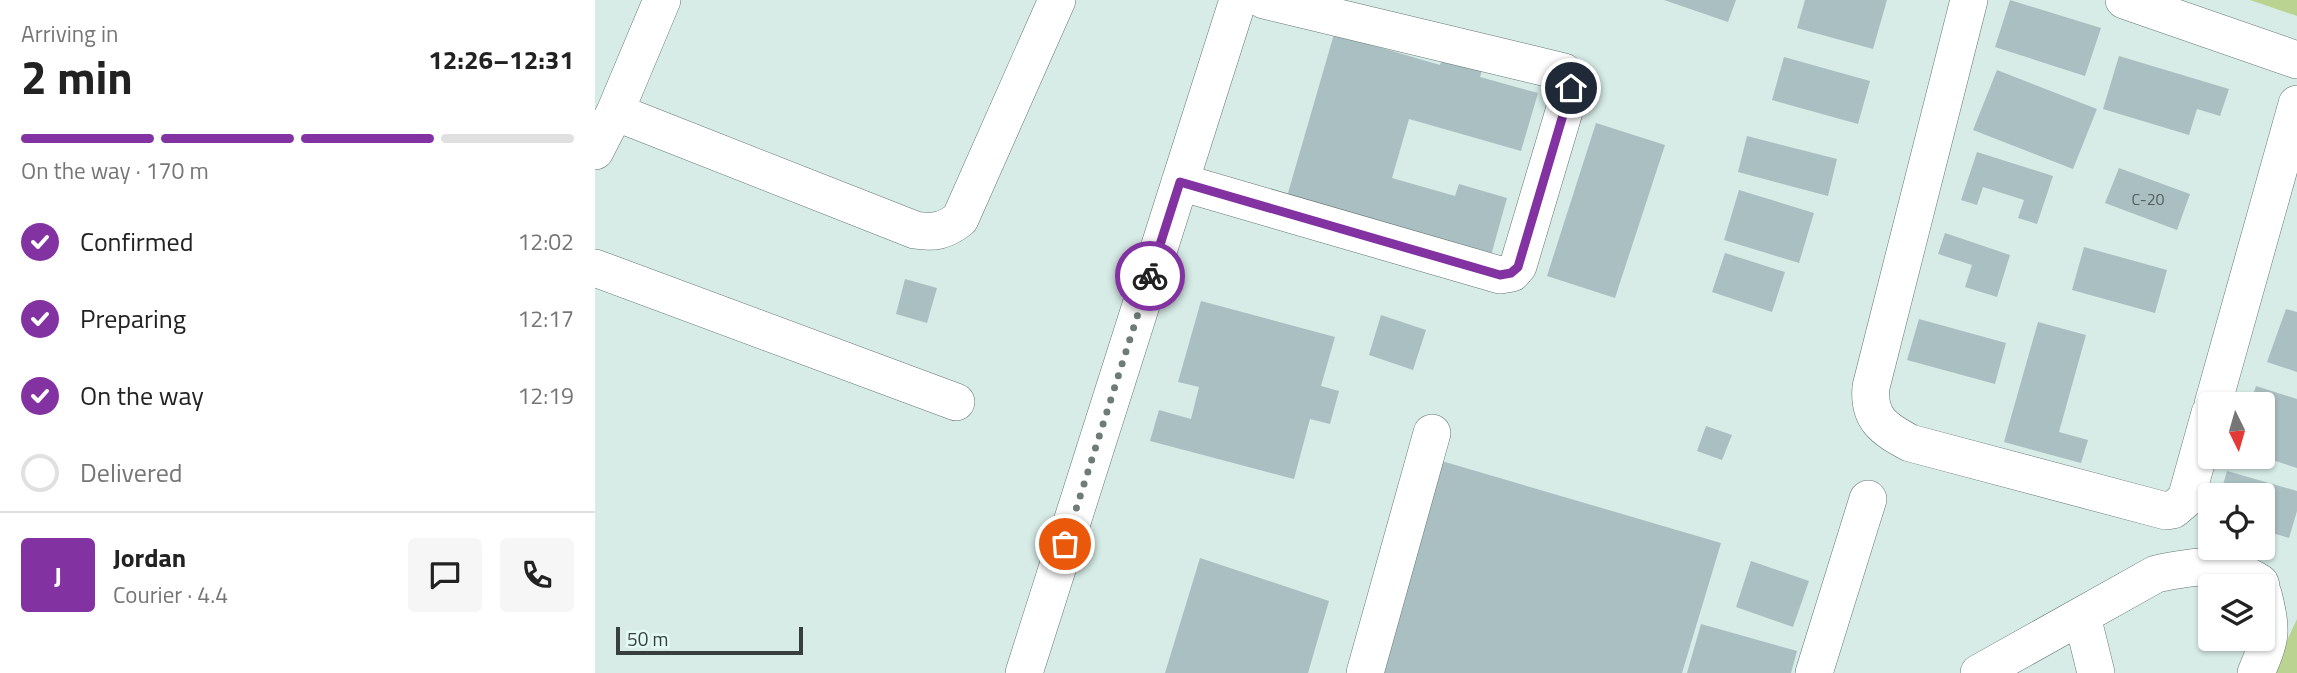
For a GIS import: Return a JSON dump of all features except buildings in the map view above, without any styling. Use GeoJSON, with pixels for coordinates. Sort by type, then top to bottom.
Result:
{"type":"FeatureCollection","features":[{"type":"Feature","properties":{"kind":"street"},"geometry":{"type":"LineString","coordinates":[[595,151],[615,112],[662,0]]}},
{"type":"Feature","properties":{"kind":"street"},"geometry":{"type":"LineString","coordinates":[[615,112],[915,230],[932,233],[947,229],[960,219],[1057,0]]}},
{"type":"Feature","properties":{"kind":"street"},"geometry":{"type":"LineString","coordinates":[[1024,673],[1238,0]]}},
{"type":"Feature","properties":{"kind":"street"},"geometry":{"type":"LineString","coordinates":[[1180,182],[1500,275],[1511,273],[1518,267],[1571,88],[1570,77],[1564,72],[1264,0]]}},
{"type":"Feature","properties":{"kind":"street"},"geometry":{"type":"LineString","coordinates":[[1969,0],[1871,387],[1873,412],[1885,429],[1910,443],[2166,512],[2173,510],[2186,499],[2198,456]]}},
{"type":"Feature","properties":{"kind":"street"},"geometry":{"type":"LineString","coordinates":[[2124,0],[2297,60]]}},
{"type":"Feature","properties":{"kind":"street"},"geometry":{"type":"LineString","coordinates":[[2216,392],[2297,104]]}},
{"type":"Feature","properties":{"kind":"street"},"geometry":{"type":"LineString","coordinates":[[595,268],[956,402]]}},
{"type":"Feature","properties":{"kind":"street"},"geometry":{"type":"LineString","coordinates":[[1365,673],[1432,433]]}},
{"type":"Feature","properties":{"kind":"street"},"geometry":{"type":"LineString","coordinates":[[1814,673],[1868,499]]}},
{"type":"Feature","properties":{"kind":"street"},"geometry":{"type":"LineString","coordinates":[[1979,673],[2156,574],[2188,567],[2223,567],[2248,574]]}},
{"type":"Feature","properties":{"kind":"street"},"geometry":{"type":"LineString","coordinates":[[2082,616],[2096,673]]}},
{"type":"Feature","properties":{"kind":"street"},"geometry":{"type":"LineString","coordinates":[[2256,673],[2265,651]]}},
{"type":"Feature","properties":{"kind":"green space"},"geometry":{"type":"Polygon","coordinates":[[[2250,0],[2297,0],[2297,16],[2250,0]]]}},
{"type":"Feature","properties":{"kind":"green space"},"geometry":{"type":"Polygon","coordinates":[[[2297,619],[2297,673],[2272,673],[2297,619]]]}},
{"type":"Feature","properties":{"kind":"way so far"},"geometry":{"type":"LineString","coordinates":[[1065,544],[1150,276]]}},
{"type":"Feature","properties":{"kind":"route"},"geometry":{"type":"LineString","coordinates":[[1150,276],[1180,182],[1500,275],[1511,273],[1518,267],[1571,88]]}}]}
